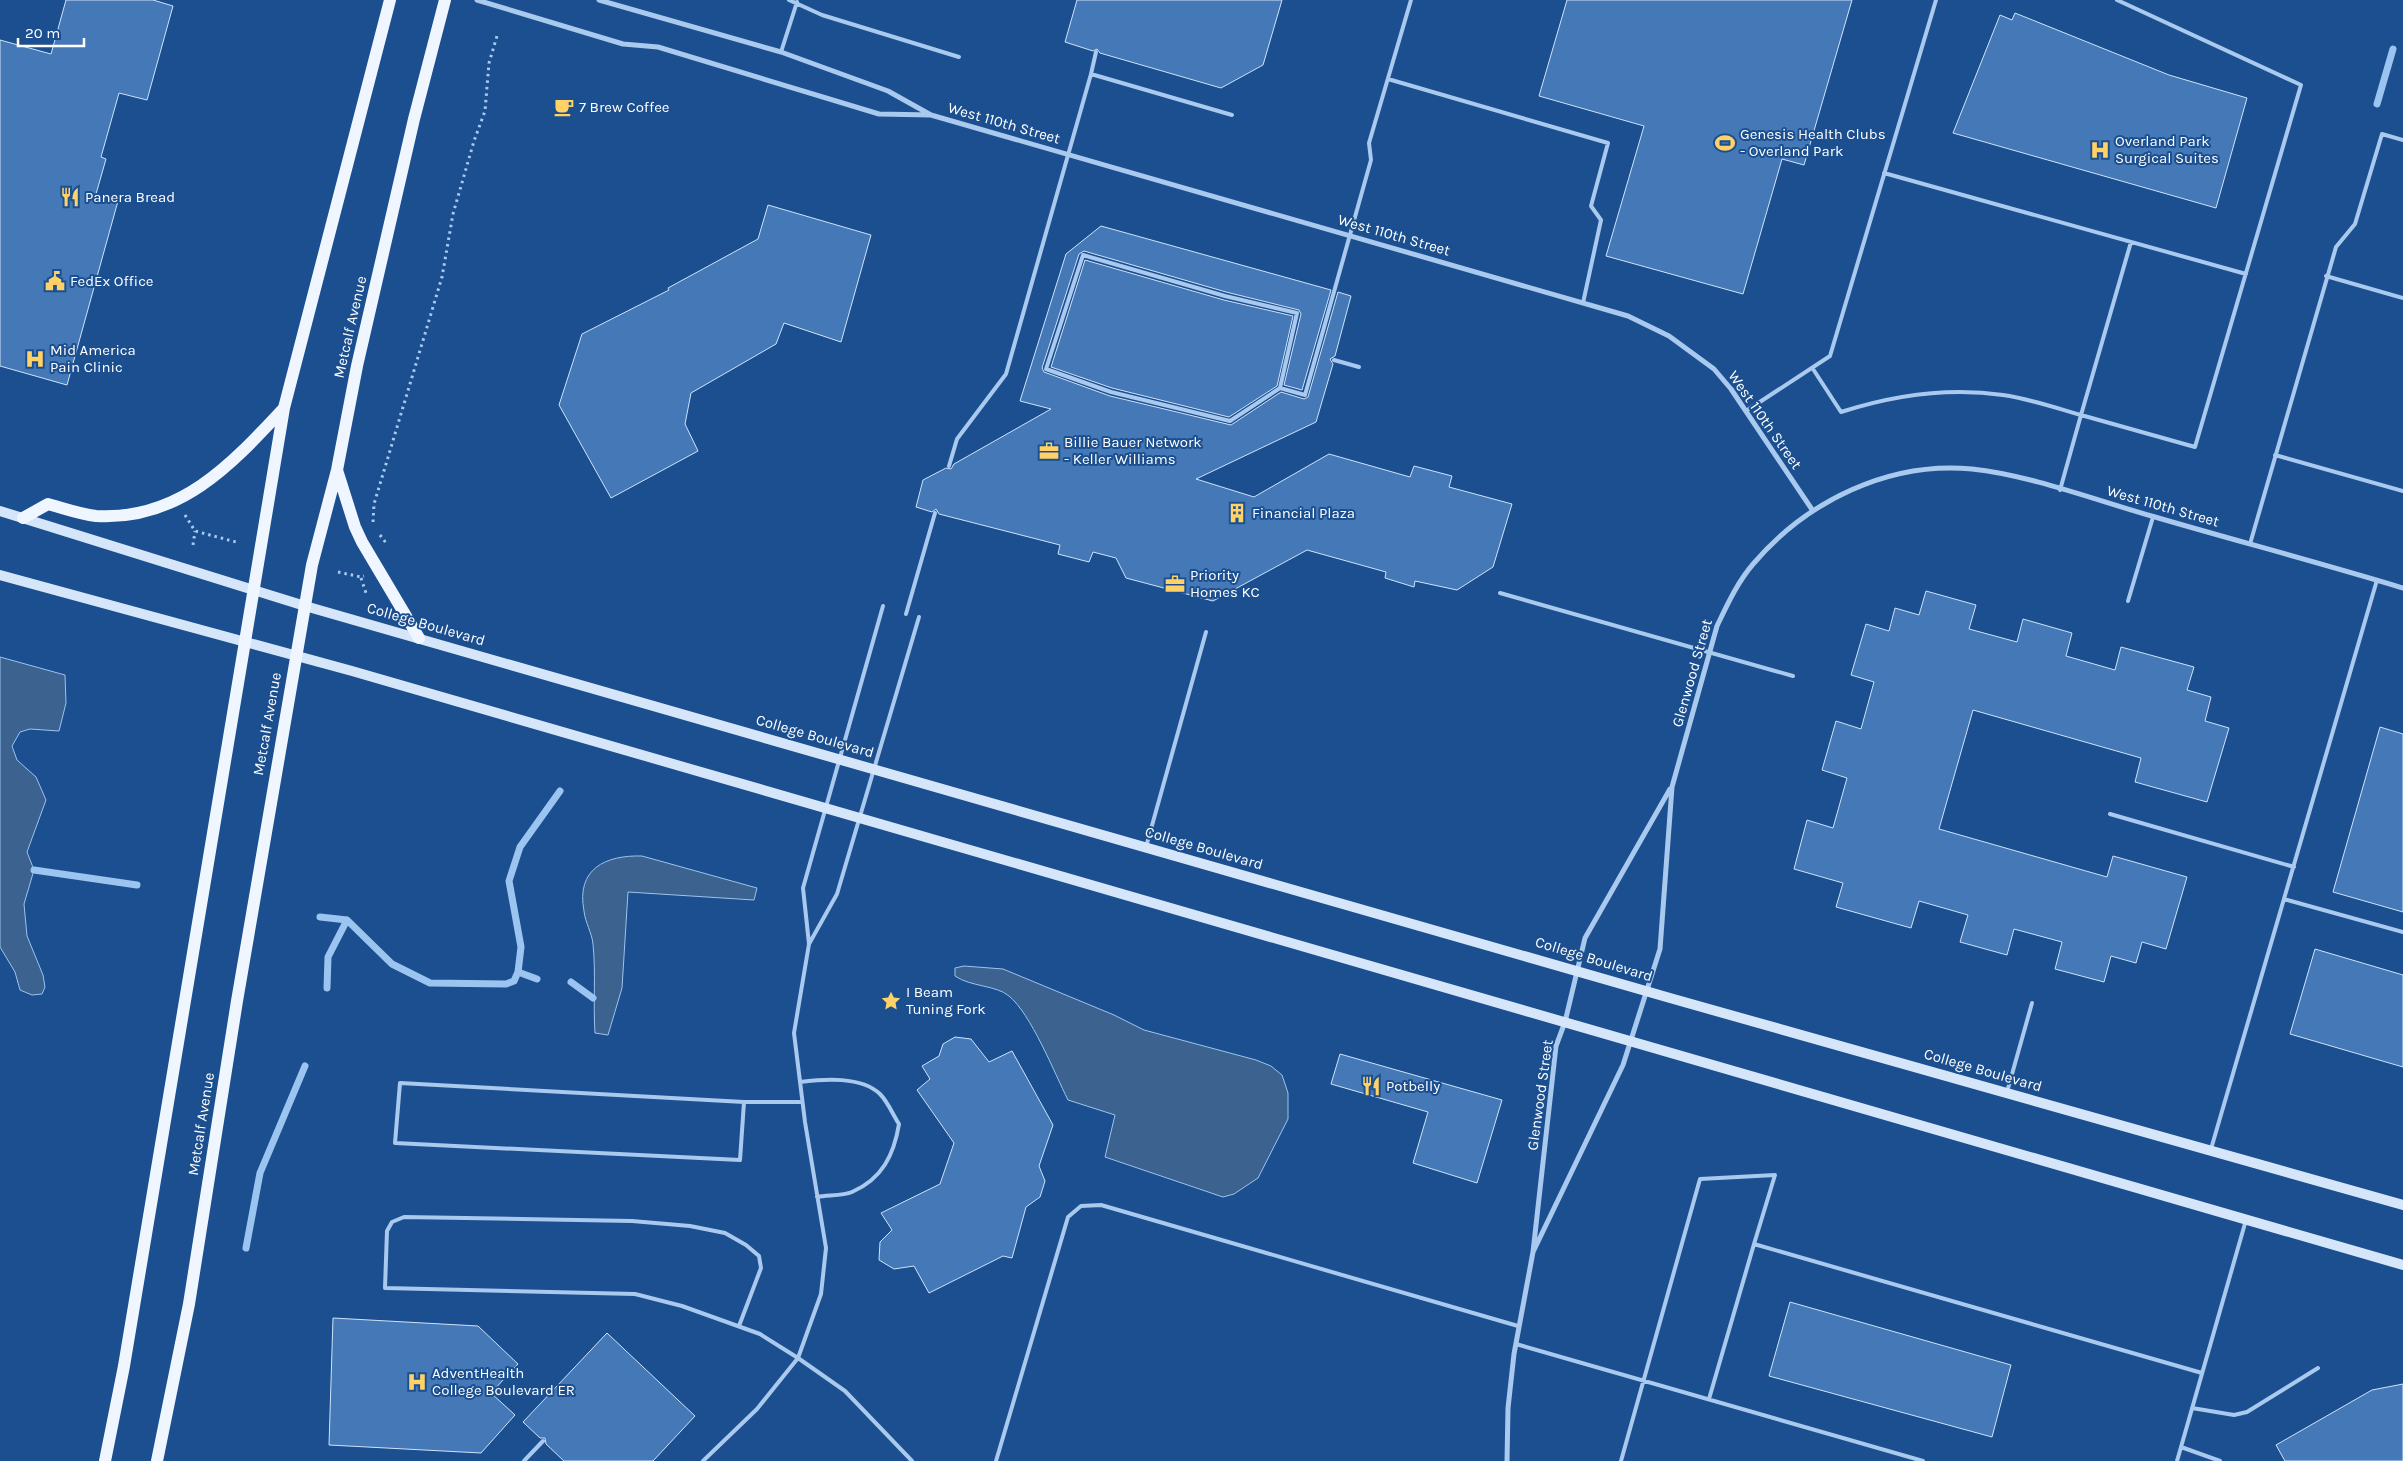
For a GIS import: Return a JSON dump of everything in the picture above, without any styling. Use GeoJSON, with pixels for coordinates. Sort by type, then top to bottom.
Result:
{"type":"FeatureCollection","features":[{"type":"Feature","properties":{"kind":"main road"},"geometry":{"type":"LineString","coordinates":[[105,1461],[124,1366],[284,408],[390,0]]}},
{"type":"Feature","properties":{"kind":"main road","name":"Metcalf Avenue"},"geometry":{"type":"LineString","coordinates":[[157,1461],[190,1295],[295,656],[312,565],[337,470],[357,366],[414,119],[445,0]]}},
{"type":"Feature","properties":{"kind":"main road"},"geometry":{"type":"LineString","coordinates":[[23,518],[48,504],[95,516],[121,515],[151,509],[177,499],[199,488],[220,473],[242,453],[284,408]]}},
{"type":"Feature","properties":{"kind":"main road"},"geometry":{"type":"LineString","coordinates":[[337,470],[355,527],[362,542],[418,638]]}},
{"type":"Feature","properties":{"kind":"main road","name":"College Boulevard"},"geometry":{"type":"LineString","coordinates":[[0,511],[305,606],[1647,991],[2403,1205]]}},
{"type":"Feature","properties":{"kind":"main road"},"geometry":{"type":"LineString","coordinates":[[0,575],[246,642],[826,808],[2403,1265]]}},
{"type":"Feature","properties":{"kind":"street","name":"West 110th Street"},"geometry":{"type":"LineString","coordinates":[[476,0],[623,44],[658,47],[879,114],[931,115]]}},
{"type":"Feature","properties":{"kind":"street","name":"West 110th Street"},"geometry":{"type":"LineString","coordinates":[[599,0],[781,52],[888,91],[931,115],[1628,316],[1669,336],[1714,369],[1746,411],[1813,512],[1838,495],[1882,478],[1925,470],[1970,469],[2060,490],[2403,588]]}},
{"type":"Feature","properties":{"kind":"street","name":"Glenwood Street"},"geometry":{"type":"LineString","coordinates":[[1533,1252],[1623,1065],[1660,949],[1672,786],[1717,626],[1728,602],[1753,565],[1780,536],[1813,512]]}},
{"type":"Feature","properties":{"kind":"street","name":"Glenwood Street"},"geometry":{"type":"LineString","coordinates":[[1507,1461],[1508,1408],[1518,1326],[1533,1252],[1556,1046],[1566,1022],[1585,938],[1672,786]]}},
{"type":"Feature","properties":{"kind":"lane"},"geometry":{"type":"LineString","coordinates":[[789,0],[798,1],[822,15],[960,57]]}},
{"type":"Feature","properties":{"kind":"lane"},"geometry":{"type":"LineString","coordinates":[[1280,388],[1297,313],[1224,296],[1083,255],[1046,369],[1110,392],[1230,421],[1280,388],[1305,395],[1371,160],[1369,143],[1411,0]]}},
{"type":"Feature","properties":{"kind":"lane"},"geometry":{"type":"LineString","coordinates":[[1746,411],[1813,369],[1830,356],[1936,0]]}},
{"type":"Feature","properties":{"kind":"lane"},"geometry":{"type":"LineString","coordinates":[[1813,369],[1841,412],[1873,402],[1907,395],[1970,391],[2027,400],[2195,447],[2301,85],[2117,0]]}},
{"type":"Feature","properties":{"kind":"lane"},"geometry":{"type":"LineString","coordinates":[[781,52],[798,1]]}},
{"type":"Feature","properties":{"kind":"lane"},"geometry":{"type":"LineString","coordinates":[[949,466],[957,439],[1006,374],[1096,52]]}},
{"type":"Feature","properties":{"kind":"lane"},"geometry":{"type":"LineString","coordinates":[[1091,74],[1232,115]]}},
{"type":"Feature","properties":{"kind":"lane"},"geometry":{"type":"LineString","coordinates":[[1388,79],[1608,142],[1591,206],[1602,220],[1583,303]]}},
{"type":"Feature","properties":{"kind":"lane"},"geometry":{"type":"LineString","coordinates":[[2250,544],[2336,246],[2355,224],[2382,134],[2403,140]]}},
{"type":"Feature","properties":{"kind":"lane"},"geometry":{"type":"LineString","coordinates":[[1884,173],[2246,274]]}},
{"type":"Feature","properties":{"kind":"lane"},"geometry":{"type":"LineString","coordinates":[[2060,490],[2131,242]]}},
{"type":"Feature","properties":{"kind":"lane"},"geometry":{"type":"LineString","coordinates":[[2326,276],[2403,298]]}},
{"type":"Feature","properties":{"kind":"lane"},"geometry":{"type":"LineString","coordinates":[[1334,360],[1359,367]]}},
{"type":"Feature","properties":{"kind":"lane"},"geometry":{"type":"LineString","coordinates":[[2275,455],[2403,491]]}},
{"type":"Feature","properties":{"kind":"lane"},"geometry":{"type":"LineString","coordinates":[[906,614],[935,513]]}},
{"type":"Feature","properties":{"kind":"lane"},"geometry":{"type":"LineString","coordinates":[[2128,601],[2153,517]]}},
{"type":"Feature","properties":{"kind":"lane"},"geometry":{"type":"LineString","coordinates":[[2211,1150],[2377,580]]}},
{"type":"Feature","properties":{"kind":"lane"},"geometry":{"type":"LineString","coordinates":[[1500,594],[1793,676]]}},
{"type":"Feature","properties":{"kind":"lane"},"geometry":{"type":"LineString","coordinates":[[703,1461],[757,1409],[798,1358],[821,1294],[826,1248],[802,1102],[794,1033],[809,944],[803,888],[883,606]]}},
{"type":"Feature","properties":{"kind":"lane"},"geometry":{"type":"LineString","coordinates":[[809,944],[837,894],[919,617]]}},
{"type":"Feature","properties":{"kind":"lane"},"geometry":{"type":"LineString","coordinates":[[1146,847],[1206,632]]}},
{"type":"Feature","properties":{"kind":"lane"},"geometry":{"type":"LineString","coordinates":[[2110,814],[2294,867]]}},
{"type":"Feature","properties":{"kind":"lane"},"geometry":{"type":"LineString","coordinates":[[2284,899],[2403,932]]}},
{"type":"Feature","properties":{"kind":"lane"},"geometry":{"type":"LineString","coordinates":[[2007,1093],[2032,1003]]}},
{"type":"Feature","properties":{"kind":"lane"},"geometry":{"type":"LineString","coordinates":[[800,1082],[840,1079],[862,1085],[880,1094],[899,1124],[896,1142],[888,1164],[874,1178],[851,1192],[817,1197]]}},
{"type":"Feature","properties":{"kind":"lane"},"geometry":{"type":"LineString","coordinates":[[744,1102],[740,1160],[395,1144],[400,1083],[744,1102],[802,1102]]}},
{"type":"Feature","properties":{"kind":"lane"},"geometry":{"type":"LineString","coordinates":[[1621,1461],[1700,1180],[1775,1175],[1709,1399]]}},
{"type":"Feature","properties":{"kind":"lane"},"geometry":{"type":"LineString","coordinates":[[996,1461],[1068,1217],[1081,1206],[1100,1205],[1518,1326]]}},
{"type":"Feature","properties":{"kind":"lane"},"geometry":{"type":"LineString","coordinates":[[739,1326],[761,1268],[758,1256],[746,1245],[725,1233],[690,1226],[632,1221],[404,1217],[392,1222],[387,1231],[385,1288],[635,1294],[682,1306],[760,1334],[845,1391],[912,1461]]}},
{"type":"Feature","properties":{"kind":"lane"},"geometry":{"type":"LineString","coordinates":[[2177,1461],[2246,1220]]}},
{"type":"Feature","properties":{"kind":"lane"},"geometry":{"type":"LineString","coordinates":[[1754,1244],[2202,1373]]}},
{"type":"Feature","properties":{"kind":"lane"},"geometry":{"type":"LineString","coordinates":[[1516,1344],[1924,1461]]}},
{"type":"Feature","properties":{"kind":"lane"},"geometry":{"type":"LineString","coordinates":[[2192,1408],[2234,1415],[2247,1412],[2318,1368]]}},
{"type":"Feature","properties":{"kind":"lane"},"geometry":{"type":"LineString","coordinates":[[524,1461],[543,1441]]}},
{"type":"Feature","properties":{"kind":"lane"},"geometry":{"type":"LineString","coordinates":[[2181,1447],[2220,1461]]}},
{"type":"Feature","properties":{"kind":"path"},"geometry":{"type":"LineString","coordinates":[[373,524],[374,504],[442,277],[453,214],[474,141],[485,111],[489,63],[497,36]]}},
{"type":"Feature","properties":{"kind":"path"},"geometry":{"type":"LineString","coordinates":[[182,510],[190,526],[196,532],[236,542]]}},
{"type":"Feature","properties":{"kind":"path"},"geometry":{"type":"LineString","coordinates":[[377,531],[386,543]]}},
{"type":"Feature","properties":{"kind":"path"},"geometry":{"type":"LineString","coordinates":[[193,545],[196,532]]}},
{"type":"Feature","properties":{"kind":"path"},"geometry":{"type":"LineString","coordinates":[[338,572],[361,577],[366,593]]}},
{"type":"Feature","properties":{"kind":"water"},"geometry":{"type":"Polygon","coordinates":[[[0,657],[65,675],[66,703],[59,731],[30,729],[20,732],[12,746],[17,760],[36,777],[46,800],[27,852],[34,870],[24,904],[27,936],[43,975],[45,987],[42,994],[32,995],[20,990],[15,972],[0,947],[0,657]]]}},
{"type":"Feature","properties":{"kind":"water"},"geometry":{"type":"Polygon","coordinates":[[[642,856],[757,888],[754,900],[628,892],[622,988],[608,1035],[595,1033],[594,955],[584,911],[584,885],[596,867],[605,862],[616,858],[642,856]]]}},
{"type":"Feature","properties":{"kind":"water"},"geometry":{"type":"Polygon","coordinates":[[[964,966],[1003,969],[1114,1015],[1144,1030],[1256,1060],[1271,1066],[1282,1075],[1288,1093],[1288,1119],[1258,1178],[1234,1194],[1223,1197],[1105,1157],[1115,1115],[1068,1100],[1034,1029],[1017,1004],[1004,992],[961,980],[955,976],[955,968],[964,966]]]}},
{"type":"Feature","properties":{"kind":"building"},"geometry":{"type":"Polygon","coordinates":[[[66,0],[153,0],[173,6],[147,100],[119,93],[101,157],[106,159],[96,194],[118,201],[67,385],[0,366],[0,40],[51,54],[66,0]]]}},
{"type":"Feature","properties":{"kind":"building"},"geometry":{"type":"Polygon","coordinates":[[[1077,0],[1282,0],[1263,65],[1221,88],[1100,53],[1097,49],[1093,51],[1065,42],[1077,0]]]}},
{"type":"Feature","properties":{"kind":"building","name":"Genesis Health Clubs - Overland Park"},"geometry":{"type":"Polygon","coordinates":[[[1567,0],[1852,0],[1804,165],[1782,159],[1743,294],[1606,256],[1644,126],[1539,96],[1567,0]]]}},
{"type":"Feature","properties":{"kind":"building"},"geometry":{"type":"Polygon","coordinates":[[[2015,13],[2169,75],[2247,98],[2216,208],[1953,133],[2000,15],[2012,20],[2015,13]]]}},
{"type":"Feature","properties":{"kind":"building"},"geometry":{"type":"Polygon","coordinates":[[[768,205],[871,235],[841,342],[784,323],[776,344],[691,393],[685,424],[698,451],[611,498],[559,405],[582,334],[669,290],[668,288],[758,239],[768,205]]]}},
{"type":"Feature","properties":{"kind":"building","name":"Financial Plaza"},"geometry":{"type":"Polygon","coordinates":[[[1101,226],[1331,290],[1302,390],[1284,385],[1301,314],[1299,310],[1226,292],[1084,251],[1079,254],[1042,368],[1044,372],[1110,396],[1231,425],[1281,392],[1304,399],[1308,397],[1338,292],[1351,296],[1335,356],[1330,359],[1333,364],[1316,422],[1196,479],[1254,497],[1329,454],[1410,477],[1414,466],[1452,476],[1449,487],[1512,504],[1493,567],[1457,590],[1415,581],[1414,587],[1385,578],[1386,572],[1307,550],[1213,601],[1126,578],[1116,558],[1093,552],[1089,562],[1058,554],[1060,545],[939,514],[936,509],[932,512],[916,507],[923,480],[946,468],[951,469],[954,464],[1051,409],[1020,401],[1066,254],[1101,226]]]}},
{"type":"Feature","properties":{"kind":"building"},"geometry":{"type":"Polygon","coordinates":[[[1085,260],[1224,300],[1293,316],[1277,386],[1229,417],[1112,388],[1051,367],[1085,260]]]}},
{"type":"Feature","properties":{"kind":"building"},"geometry":{"type":"Polygon","coordinates":[[[1926,591],[1976,605],[1969,629],[2017,642],[2023,619],[2072,633],[2066,656],[2115,670],[2121,647],[2194,667],[2187,690],[2211,697],[2205,721],[2229,728],[2207,802],[2135,782],[2141,758],[1973,710],[1939,829],[2107,877],[2113,856],[2187,877],[2166,949],[2142,942],[2136,963],[2111,956],[2104,982],[2055,969],[2062,942],[2014,929],[2007,955],[1960,942],[1968,915],[1919,901],[1911,928],[1836,907],[1843,883],[1794,869],[1807,820],[1833,828],[1847,778],[1822,770],[1836,721],[1861,729],[1874,682],[1851,675],[1866,624],[1889,631],[1895,608],[1919,615],[1926,591]]]}},
{"type":"Feature","properties":{"kind":"building"},"geometry":{"type":"Polygon","coordinates":[[[2380,727],[2403,734],[2403,912],[2333,892],[2380,727]]]}},
{"type":"Feature","properties":{"kind":"building"},"geometry":{"type":"Polygon","coordinates":[[[2315,949],[2403,975],[2403,1067],[2290,1034],[2315,949]]]}},
{"type":"Feature","properties":{"kind":"building"},"geometry":{"type":"Polygon","coordinates":[[[955,1037],[971,1039],[989,1062],[1012,1051],[1053,1125],[1039,1166],[1045,1181],[1040,1197],[1026,1207],[1012,1258],[1003,1256],[929,1293],[914,1266],[894,1269],[879,1260],[880,1242],[892,1230],[881,1213],[940,1184],[954,1143],[917,1090],[930,1079],[922,1066],[939,1056],[943,1044],[955,1037]]]}},
{"type":"Feature","properties":{"kind":"building"},"geometry":{"type":"Polygon","coordinates":[[[1340,1054],[1502,1100],[1477,1183],[1413,1163],[1428,1112],[1331,1084],[1340,1054]]]}},
{"type":"Feature","properties":{"kind":"building"},"geometry":{"type":"Polygon","coordinates":[[[1790,1302],[2011,1365],[1992,1437],[1769,1376],[1790,1302]]]}},
{"type":"Feature","properties":{"kind":"building","name":"AdventHealth College Boulevard ER"},"geometry":{"type":"Polygon","coordinates":[[[333,1318],[478,1326],[518,1364],[491,1393],[515,1415],[481,1453],[329,1445],[333,1318]]]}},
{"type":"Feature","properties":{"kind":"building"},"geometry":{"type":"Polygon","coordinates":[[[607,1333],[695,1416],[653,1461],[564,1461],[546,1444],[545,1438],[540,1438],[523,1422],[607,1333]]]}},
{"type":"Feature","properties":{"kind":"building"},"geometry":{"type":"Polygon","coordinates":[[[2403,1384],[2403,1461],[2285,1461],[2276,1445],[2372,1390],[2403,1384]]]}},
{"type":"Feature","properties":{"kind":"waterway"},"geometry":{"type":"LineString","coordinates":[[2377,104],[2393,49]]}},
{"type":"Feature","properties":{"kind":"waterway"},"geometry":{"type":"LineString","coordinates":[[320,917],[347,920],[392,964],[430,983],[506,984],[514,981],[518,972],[521,947],[509,881],[520,847],[560,791]]}},
{"type":"Feature","properties":{"kind":"waterway"},"geometry":{"type":"LineString","coordinates":[[34,870],[137,885]]}},
{"type":"Feature","properties":{"kind":"waterway"},"geometry":{"type":"LineString","coordinates":[[327,988],[328,957],[347,920]]}},
{"type":"Feature","properties":{"kind":"waterway"},"geometry":{"type":"LineString","coordinates":[[518,972],[537,979]]}},
{"type":"Feature","properties":{"kind":"waterway"},"geometry":{"type":"LineString","coordinates":[[571,982],[593,998]]}},
{"type":"Feature","properties":{"kind":"waterway"},"geometry":{"type":"LineString","coordinates":[[246,1248],[260,1173],[305,1066]]}},
{"type":"Feature","properties":{"kind":"place","name":"7 Brew Coffee"},"geometry":{"type":"Point","coordinates":[564,107]}},
{"type":"Feature","properties":{"kind":"place","name":"Genesis Health Clubs - Overland Park"},"geometry":{"type":"Point","coordinates":[1725,143]}},
{"type":"Feature","properties":{"kind":"place","name":"Overland Park Surgical Suites"},"geometry":{"type":"Point","coordinates":[2100,150]}},
{"type":"Feature","properties":{"kind":"place","name":"Panera Bread"},"geometry":{"type":"Point","coordinates":[70,197]}},
{"type":"Feature","properties":{"kind":"place","name":"FedEx Office"},"geometry":{"type":"Point","coordinates":[55,281]}},
{"type":"Feature","properties":{"kind":"place","name":"Mid America Pain Clinic"},"geometry":{"type":"Point","coordinates":[35,359]}},
{"type":"Feature","properties":{"kind":"place","name":"Billie Bauer Network - Keller Williams"},"geometry":{"type":"Point","coordinates":[1049,451]}},
{"type":"Feature","properties":{"kind":"place","name":"Financial Plaza"},"geometry":{"type":"Point","coordinates":[1237,513]}},
{"type":"Feature","properties":{"kind":"place","name":"Priority Homes KC"},"geometry":{"type":"Point","coordinates":[1175,584]}},
{"type":"Feature","properties":{"kind":"place","name":"I Beam Tuning Fork"},"geometry":{"type":"Point","coordinates":[891,1001]}},
{"type":"Feature","properties":{"kind":"place","name":"Potbelly"},"geometry":{"type":"Point","coordinates":[1371,1086]}},
{"type":"Feature","properties":{"kind":"place","name":"AdventHealth College Boulevard ER"},"geometry":{"type":"Point","coordinates":[417,1382]}}]}
